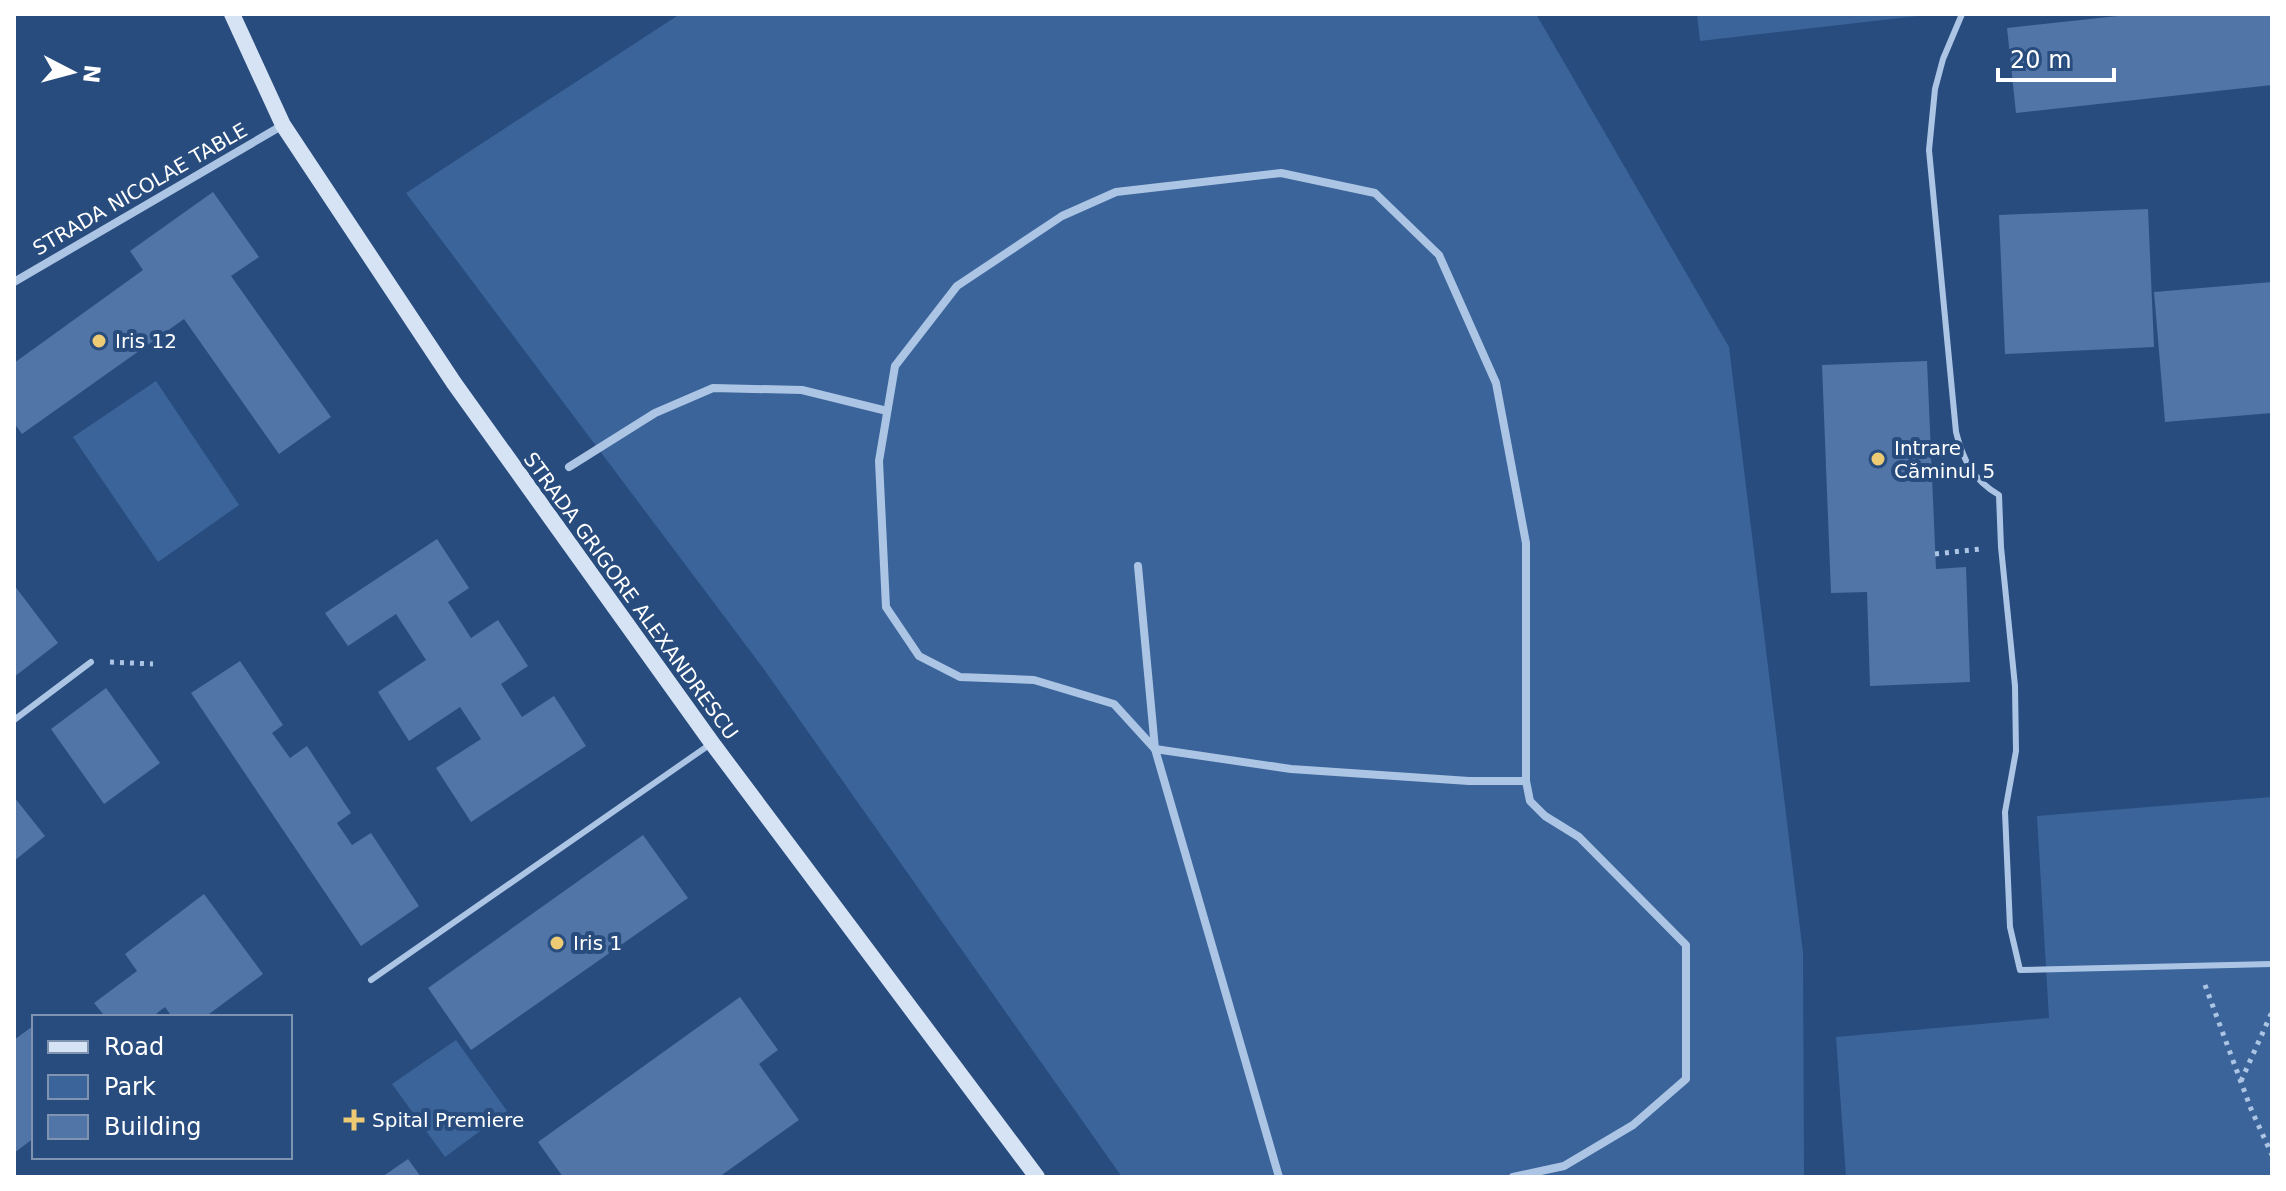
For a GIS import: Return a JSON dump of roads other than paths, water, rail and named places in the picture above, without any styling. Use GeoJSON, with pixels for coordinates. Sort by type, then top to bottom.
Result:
{"type":"FeatureCollection","features":[{"type":"Feature","properties":{"kind":"main road","name":"STRADA GRIGORE ALEXANDRESCU"},"geometry":{"type":"LineString","coordinates":[[232,14],[283,125],[454,383],[712,743],[1037,1177]]}},
{"type":"Feature","properties":{"kind":"street","name":"STRADA NICOLAE TABLE"},"geometry":{"type":"LineString","coordinates":[[14,282],[283,125]]}},
{"type":"Feature","properties":{"kind":"street"},"geometry":{"type":"LineString","coordinates":[[1513,1177],[1564,1166],[1633,1125],[1686,1079],[1686,945],[1579,837],[1545,816],[1530,801],[1526,781],[1526,543],[1496,383],[1439,255],[1375,193],[1281,173],[1116,192],[1062,216],[957,286],[895,366],[879,461],[886,607],[919,656],[960,677],[1034,680],[1114,704],[1155,749],[1291,769],[1469,781],[1526,781]]}},
{"type":"Feature","properties":{"kind":"street"},"geometry":{"type":"LineString","coordinates":[[569,467],[655,413],[713,388],[802,390],[887,411]]}},
{"type":"Feature","properties":{"kind":"street"},"geometry":{"type":"LineString","coordinates":[[1138,566],[1155,749],[1279,1177]]}},
{"type":"Feature","properties":{"kind":"lane"},"geometry":{"type":"LineString","coordinates":[[1962,14],[1943,59],[1935,89],[1929,150],[1956,432],[1962,457],[1972,472],[1984,486],[1999,495],[2016,712],[2016,751],[2005,812],[2010,927],[2020,970],[2272,964]]}},
{"type":"Feature","properties":{"kind":"lane"},"geometry":{"type":"LineString","coordinates":[[14,720],[91,662]]}},
{"type":"Feature","properties":{"kind":"lane"},"geometry":{"type":"LineString","coordinates":[[371,980],[712,743]]}},
{"type":"Feature","properties":{"kind":"place","name":"Iris 12"},"geometry":{"type":"Point","coordinates":[99,341]}},
{"type":"Feature","properties":{"kind":"place","name":"Intrare Căminul 5"},"geometry":{"type":"Point","coordinates":[1878,459]}},
{"type":"Feature","properties":{"kind":"place","name":"Iris 1"},"geometry":{"type":"Point","coordinates":[557,943]}},
{"type":"Feature","properties":{"kind":"place","name":"Spital Premiere"},"geometry":{"type":"Point","coordinates":[354,1120]}}]}
